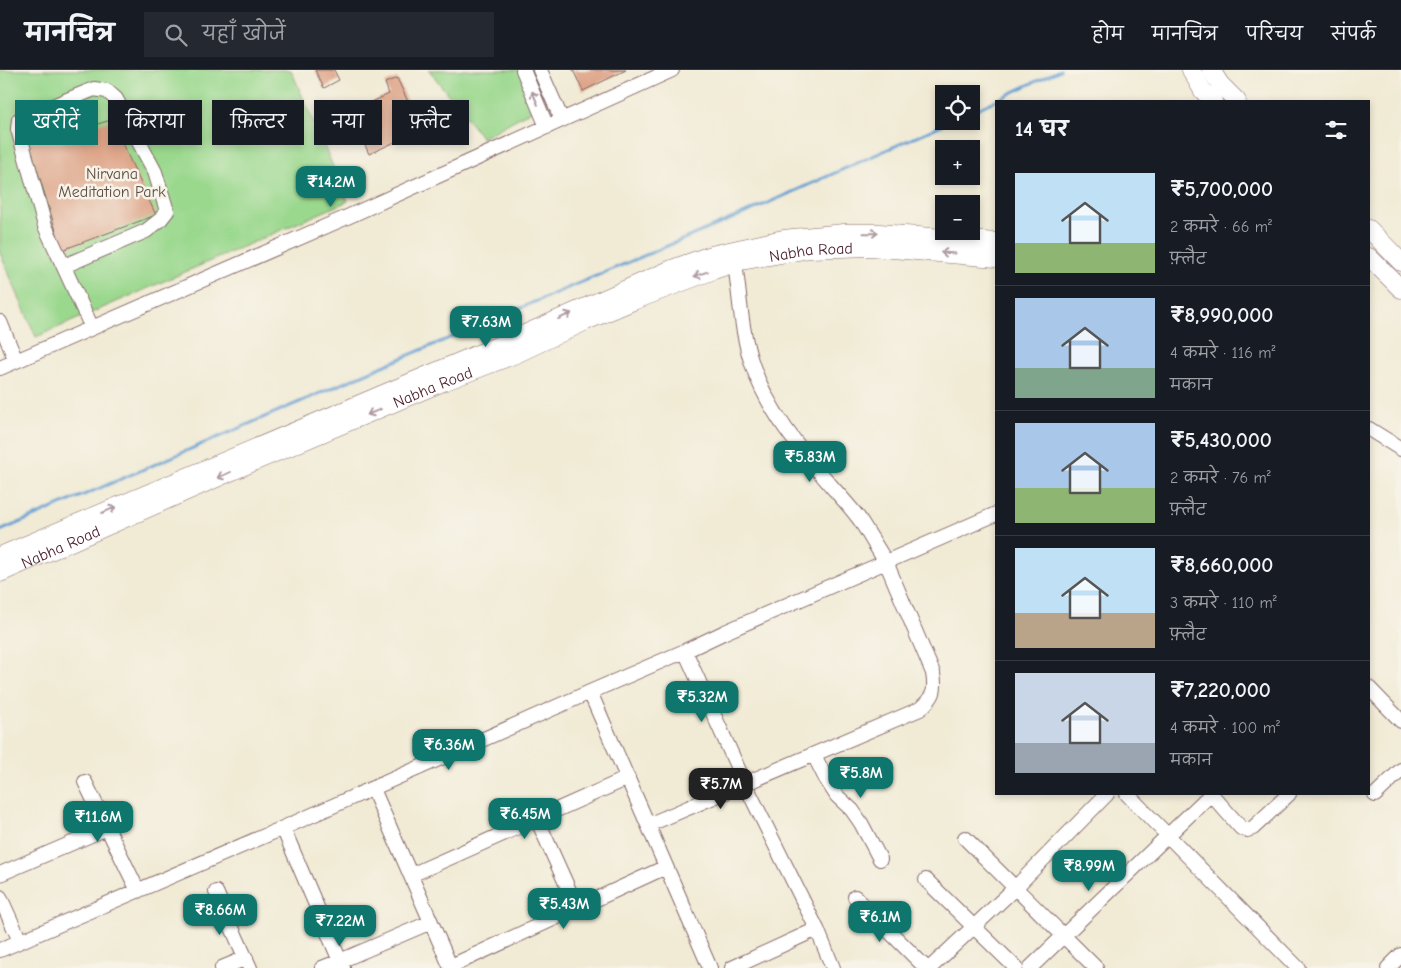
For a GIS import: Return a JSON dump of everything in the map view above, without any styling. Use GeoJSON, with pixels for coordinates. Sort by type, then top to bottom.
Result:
{"type":"FeatureCollection","features":[{"type":"Feature","properties":{"kind":"main road"},"geometry":{"type":"LineString","coordinates":[[1211,70],[1220,84],[1236,100]]}},
{"type":"Feature","properties":{"kind":"main road"},"geometry":{"type":"LineString","coordinates":[[1194,76],[1195,100]]}},
{"type":"Feature","properties":{"kind":"main road"},"geometry":{"type":"LineString","coordinates":[[1194,76],[1203,91],[1212,100]]}},
{"type":"Feature","properties":{"kind":"main road"},"geometry":{"type":"LineString","coordinates":[[1370,230],[1401,262]]}},
{"type":"Feature","properties":{"kind":"main road","name":"Nabha Road"},"geometry":{"type":"LineString","coordinates":[[0,556],[454,364],[672,269],[711,255],[783,239],[844,234],[879,233],[995,242]]}},
{"type":"Feature","properties":{"kind":"main road","name":"Nabha Road"},"geometry":{"type":"LineString","coordinates":[[0,573],[244,466],[444,382],[516,354],[633,301],[686,279],[735,263],[810,248],[870,247],[995,258]]}},
{"type":"Feature","properties":{"kind":"main road"},"geometry":{"type":"LineString","coordinates":[[1370,258],[1401,289]]}},
{"type":"Feature","properties":{"kind":"street"},"geometry":{"type":"LineString","coordinates":[[523,70],[547,127]]}},
{"type":"Feature","properties":{"kind":"street"},"geometry":{"type":"LineString","coordinates":[[540,70],[562,120]]}},
{"type":"Feature","properties":{"kind":"street"},"geometry":{"type":"LineString","coordinates":[[0,368],[345,218],[672,70]]}},
{"type":"Feature","properties":{"kind":"street"},"geometry":{"type":"LineString","coordinates":[[64,266],[146,231],[160,220],[167,211],[155,172],[116,99],[107,91],[94,89],[19,120],[18,129],[45,226],[92,328]]}},
{"type":"Feature","properties":{"kind":"street"},"geometry":{"type":"LineString","coordinates":[[648,825],[920,709],[931,700],[935,688],[933,673],[886,562],[859,519],[798,446],[766,397],[752,365],[744,335],[735,263]]}},
{"type":"Feature","properties":{"kind":"street"},"geometry":{"type":"LineString","coordinates":[[0,322],[16,361]]}},
{"type":"Feature","properties":{"kind":"street"},"geometry":{"type":"LineString","coordinates":[[1370,430],[1401,449]]}},
{"type":"Feature","properties":{"kind":"street"},"geometry":{"type":"LineString","coordinates":[[0,950],[373,789],[995,514]]}},
{"type":"Feature","properties":{"kind":"street"},"geometry":{"type":"LineString","coordinates":[[685,651],[745,784],[817,928],[833,968]]}},
{"type":"Feature","properties":{"kind":"street"},"geometry":{"type":"LineString","coordinates":[[1370,689],[1401,721]]}},
{"type":"Feature","properties":{"kind":"street"},"geometry":{"type":"LineString","coordinates":[[590,692],[710,968]]}},
{"type":"Feature","properties":{"kind":"street"},"geometry":{"type":"LineString","coordinates":[[814,755],[837,796],[852,810],[861,823],[880,859]]}},
{"type":"Feature","properties":{"kind":"street"},"geometry":{"type":"LineString","coordinates":[[1375,795],[1401,770]]}},
{"type":"Feature","properties":{"kind":"street"},"geometry":{"type":"LineString","coordinates":[[411,875],[628,778]]}},
{"type":"Feature","properties":{"kind":"street"},"geometry":{"type":"LineString","coordinates":[[85,782],[138,891]]}},
{"type":"Feature","properties":{"kind":"street"},"geometry":{"type":"LineString","coordinates":[[373,789],[451,967],[666,867]]}},
{"type":"Feature","properties":{"kind":"street"},"geometry":{"type":"LineString","coordinates":[[930,968],[1015,888],[1106,795]]}},
{"type":"Feature","properties":{"kind":"street"},"geometry":{"type":"LineString","coordinates":[[1128,795],[1298,968]]}},
{"type":"Feature","properties":{"kind":"street"},"geometry":{"type":"LineString","coordinates":[[1030,968],[1210,795]]}},
{"type":"Feature","properties":{"kind":"street"},"geometry":{"type":"LineString","coordinates":[[1212,795],[1241,828],[1247,830],[1253,828],[1288,795]]}},
{"type":"Feature","properties":{"kind":"street"},"geometry":{"type":"LineString","coordinates":[[537,819],[576,908]]}},
{"type":"Feature","properties":{"kind":"street"},"geometry":{"type":"LineString","coordinates":[[0,874],[107,828]]}},
{"type":"Feature","properties":{"kind":"street"},"geometry":{"type":"LineString","coordinates":[[283,828],[341,965]]}},
{"type":"Feature","properties":{"kind":"street"},"geometry":{"type":"LineString","coordinates":[[964,838],[1096,968]]}},
{"type":"Feature","properties":{"kind":"street"},"geometry":{"type":"LineString","coordinates":[[926,880],[1016,968]]}},
{"type":"Feature","properties":{"kind":"street"},"geometry":{"type":"LineString","coordinates":[[216,892],[248,963],[222,968]]}},
{"type":"Feature","properties":{"kind":"street"},"geometry":{"type":"LineString","coordinates":[[0,897],[20,941]]}},
{"type":"Feature","properties":{"kind":"street"},"geometry":{"type":"LineString","coordinates":[[855,897],[926,968]]}},
{"type":"Feature","properties":{"kind":"street"},"geometry":{"type":"LineString","coordinates":[[322,968],[341,965],[431,922]]}},
{"type":"Feature","properties":{"kind":"street"},"geometry":{"type":"LineString","coordinates":[[732,968],[817,928]]}},
{"type":"Feature","properties":{"kind":"street"},"geometry":{"type":"LineString","coordinates":[[1388,968],[1401,955]]}},
{"type":"Feature","properties":{"kind":"green space","name":"Nirvana Meditation Park"},"geometry":{"type":"Polygon","coordinates":[[[0,70],[291,70],[314,123],[314,145],[324,145],[348,201],[36,337],[0,253],[0,70]]]}},
{"type":"Feature","properties":{"kind":"green space"},"geometry":{"type":"Polygon","coordinates":[[[429,70],[520,70],[536,108],[482,138],[469,121],[469,100],[452,100],[429,70]]]}},
{"type":"Feature","properties":{"kind":"building"},"geometry":{"type":"Polygon","coordinates":[[[315,70],[334,70],[339,80],[324,88],[315,70]]]}},
{"type":"Feature","properties":{"kind":"building"},"geometry":{"type":"Polygon","coordinates":[[[573,70],[626,70],[583,91],[573,70]]]}},
{"type":"Feature","properties":{"kind":"building"},"geometry":{"type":"Polygon","coordinates":[[[397,78],[407,100],[392,100],[392,143],[369,154],[365,145],[382,145],[382,100],[376,100],[389,94],[385,83],[397,78]]]}},
{"type":"Feature","properties":{"kind":"building"},"geometry":{"type":"Polygon","coordinates":[[[108,121],[108,145],[123,145],[156,215],[62,250],[30,145],[98,145],[98,124],[108,121]]]}},
{"type":"Feature","properties":{"kind":"waterway"},"geometry":{"type":"LineString","coordinates":[[996,100],[1060,70]]}},
{"type":"Feature","properties":{"kind":"waterway"},"geometry":{"type":"LineString","coordinates":[[980,108],[995,101]]}},
{"type":"Feature","properties":{"kind":"waterway"},"geometry":{"type":"LineString","coordinates":[[0,531],[750,211],[935,128]]}}]}
